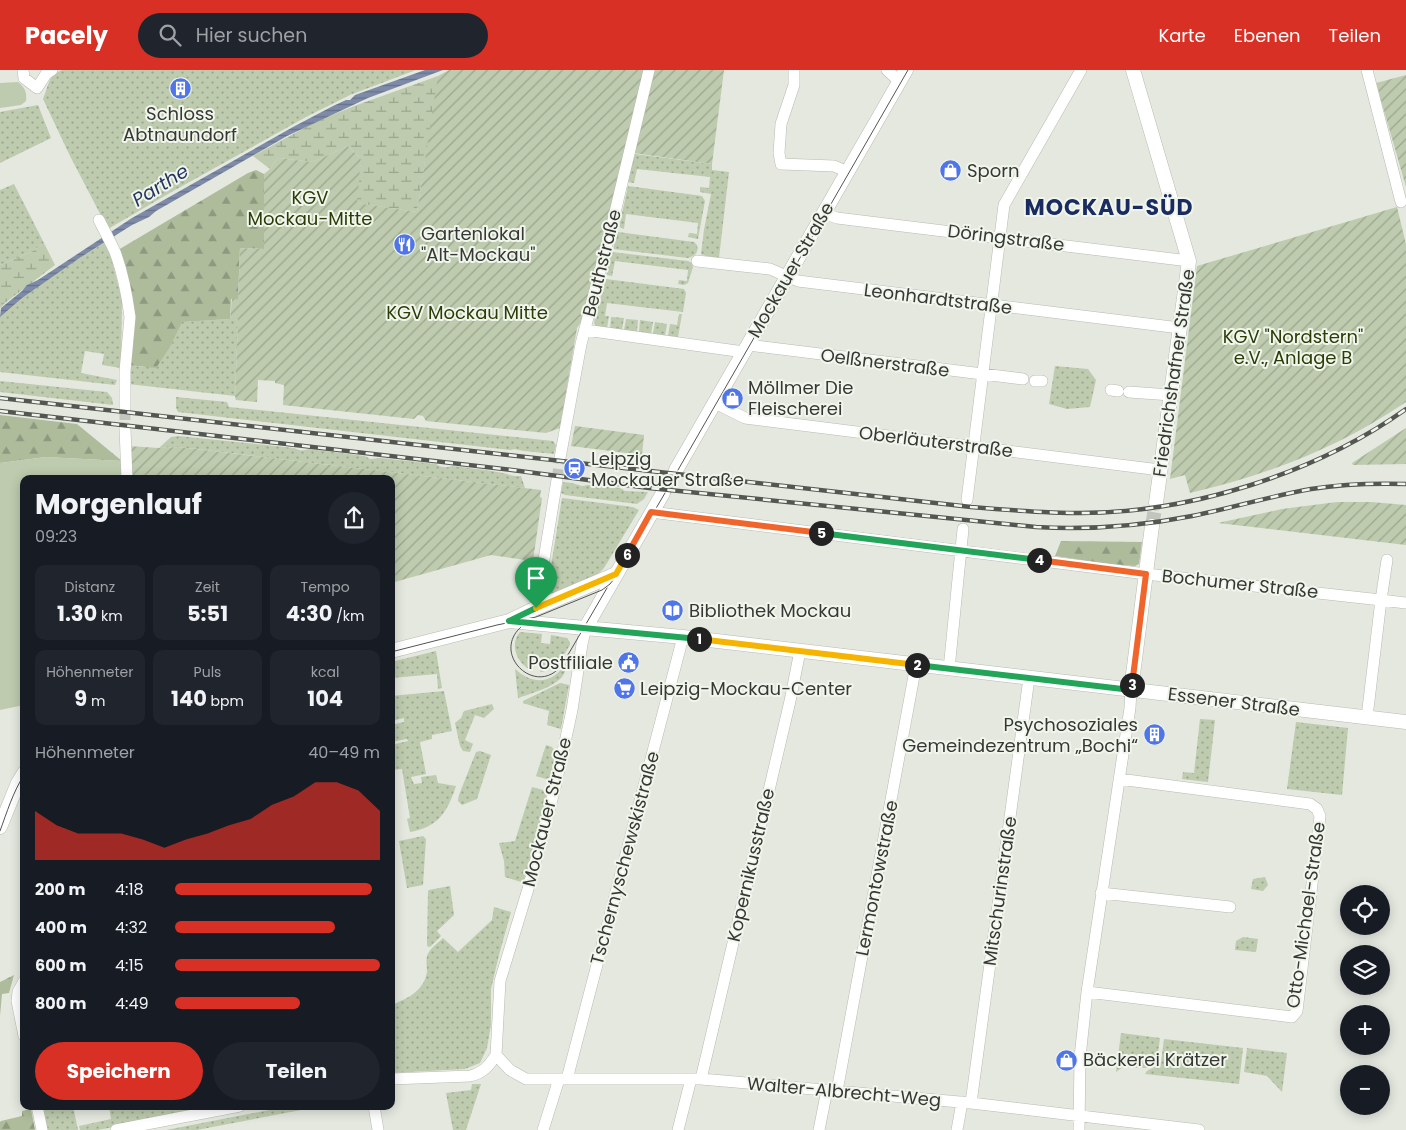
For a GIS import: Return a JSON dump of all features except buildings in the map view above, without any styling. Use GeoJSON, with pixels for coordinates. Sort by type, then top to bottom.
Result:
{"type":"FeatureCollection","features":[{"type":"Feature","properties":{"kind":"main road","name":"Friedrichshafner Straße"},"geometry":{"type":"LineString","coordinates":[[1133,70],[1189,260],[1156,503]]}},
{"type":"Feature","properties":{"kind":"main road","name":"Mockauer Straße"},"geometry":{"type":"LineString","coordinates":[[586,627],[613,576],[716,403],[903,76]]}},
{"type":"Feature","properties":{"kind":"main road"},"geometry":{"type":"LineString","coordinates":[[1131,690],[1152,526]]}},
{"type":"Feature","properties":{"kind":"main road"},"geometry":{"type":"LineString","coordinates":[[395,649],[509,621],[613,576]]}},
{"type":"Feature","properties":{"kind":"main road","name":"Essener Straße"},"geometry":{"type":"LineString","coordinates":[[509,621],[683,637],[1406,722]]}},
{"type":"Feature","properties":{"kind":"main road"},"geometry":{"type":"LineString","coordinates":[[0,827],[20,779]]}},
{"type":"Feature","properties":{"kind":"street"},"geometry":{"type":"LineString","coordinates":[[23,70],[24,78],[38,88],[46,74],[52,70]]}},
{"type":"Feature","properties":{"kind":"street","name":"Beuthstraße"},"geometry":{"type":"LineString","coordinates":[[560,458],[585,330],[649,70]]}},
{"type":"Feature","properties":{"kind":"street"},"geometry":{"type":"LineString","coordinates":[[794,70],[794,85],[781,124],[779,153],[781,164],[834,166],[848,172]]}},
{"type":"Feature","properties":{"kind":"street"},"geometry":{"type":"LineString","coordinates":[[887,70],[903,76]]}},
{"type":"Feature","properties":{"kind":"street"},"geometry":{"type":"LineString","coordinates":[[966,500],[1004,205],[1080,70]]}},
{"type":"Feature","properties":{"kind":"street"},"geometry":{"type":"LineString","coordinates":[[1367,70],[1402,202]]}},
{"type":"Feature","properties":{"kind":"street","name":"Döringstraße"},"geometry":{"type":"LineString","coordinates":[[824,213],[837,218],[1189,260]]}},
{"type":"Feature","properties":{"kind":"street"},"geometry":{"type":"LineString","coordinates":[[101,224],[114,250],[123,276],[130,317],[125,371],[125,409]]}},
{"type":"Feature","properties":{"kind":"street","name":"Leonhardtstraße"},"geometry":{"type":"LineString","coordinates":[[697,261],[770,269],[798,281],[1180,328]]}},
{"type":"Feature","properties":{"kind":"street","name":"Oelßnerstraße"},"geometry":{"type":"LineString","coordinates":[[585,330],[1033,381]]}},
{"type":"Feature","properties":{"kind":"street"},"geometry":{"type":"LineString","coordinates":[[1119,391],[1171,395]]}},
{"type":"Feature","properties":{"kind":"street","name":"Oberläuterstraße"},"geometry":{"type":"LineString","coordinates":[[716,403],[745,418],[1160,470]]}},
{"type":"Feature","properties":{"kind":"street"},"geometry":{"type":"LineString","coordinates":[[125,428],[126,475]]}},
{"type":"Feature","properties":{"kind":"street"},"geometry":{"type":"LineString","coordinates":[[536,608],[557,480]]}},
{"type":"Feature","properties":{"kind":"street","name":"Bochumer Straße"},"geometry":{"type":"LineString","coordinates":[[651,512],[1146,574],[1406,604]]}},
{"type":"Feature","properties":{"kind":"street"},"geometry":{"type":"LineString","coordinates":[[949,669],[963,529]]}},
{"type":"Feature","properties":{"kind":"street"},"geometry":{"type":"LineString","coordinates":[[1367,718],[1387,560]]}},
{"type":"Feature","properties":{"kind":"street","name":"Mockauer Straße"},"geometry":{"type":"LineString","coordinates":[[496,1056],[500,981],[528,889],[555,788],[572,710],[586,627]]}},
{"type":"Feature","properties":{"kind":"street","name":"Tschernyschewskistraße"},"geometry":{"type":"LineString","coordinates":[[543,1130],[563,1079],[683,637]]}},
{"type":"Feature","properties":{"kind":"street","name":"Kopernikusstraße"},"geometry":{"type":"LineString","coordinates":[[678,1130],[696,1079],[788,710],[800,651]]}},
{"type":"Feature","properties":{"kind":"street","name":"Lermontowstraße"},"geometry":{"type":"LineString","coordinates":[[818,1130],[832,1090],[916,665]]}},
{"type":"Feature","properties":{"kind":"street","name":"Mitschurinstraße"},"geometry":{"type":"LineString","coordinates":[[957,1130],[966,1103],[1029,678]]}},
{"type":"Feature","properties":{"kind":"street"},"geometry":{"type":"LineString","coordinates":[[1079,1130],[1080,1057],[1087,992],[1130,708],[1131,690]]}},
{"type":"Feature","properties":{"kind":"street","name":"Otto-Michael-Straße"},"geometry":{"type":"LineString","coordinates":[[1087,992],[1292,1017],[1297,1011],[1320,816],[1317,809],[1310,804],[1118,780]]}},
{"type":"Feature","properties":{"kind":"street"},"geometry":{"type":"LineString","coordinates":[[1101,893],[1230,908]]}},
{"type":"Feature","properties":{"kind":"street"},"geometry":{"type":"LineString","coordinates":[[20,988],[17,1001],[20,1016]]}},
{"type":"Feature","properties":{"kind":"street"},"geometry":{"type":"LineString","coordinates":[[395,1079],[470,1076],[488,1068],[496,1056]]}},
{"type":"Feature","properties":{"kind":"street","name":"Walter-Albrecht-Weg"},"geometry":{"type":"LineString","coordinates":[[496,1056],[510,1070],[526,1079],[696,1079],[966,1103],[1199,1130]]}},
{"type":"Feature","properties":{"kind":"street"},"geometry":{"type":"LineString","coordinates":[[38,1110],[42,1130]]}},
{"type":"Feature","properties":{"kind":"street"},"geometry":{"type":"LineString","coordinates":[[116,1130],[219,1110]]}},
{"type":"Feature","properties":{"kind":"street"},"geometry":{"type":"LineString","coordinates":[[375,1110],[378,1130]]}},
{"type":"Feature","properties":{"kind":"green space"},"geometry":{"type":"Polygon","coordinates":[[[62,70],[416,70],[350,95],[306,117],[108,229],[43,99],[51,78],[62,70]]]}},
{"type":"Feature","properties":{"kind":"green space","name":"KGV Mockau Mitte"},"geometry":{"type":"Polygon","coordinates":[[[449,70],[644,70],[626,152],[581,322],[577,328],[560,428],[546,433],[426,421],[423,416],[418,415],[414,419],[283,405],[284,385],[275,383],[275,381],[258,380],[257,402],[236,400],[238,319],[230,319],[232,298],[238,299],[240,248],[264,249],[264,174],[278,158],[313,162],[348,146],[361,159],[357,203],[417,212],[438,76],[449,70]]]}},
{"type":"Feature","properties":{"kind":"green space"},"geometry":{"type":"Polygon","coordinates":[[[653,70],[724,70],[712,164],[633,153],[653,70]]]}},
{"type":"Feature","properties":{"kind":"green space"},"geometry":{"type":"Polygon","coordinates":[[[1406,75],[1406,187],[1376,83],[1406,75]]]}},
{"type":"Feature","properties":{"kind":"green space"},"geometry":{"type":"Polygon","coordinates":[[[438,76],[473,82],[427,149],[417,212],[356,203],[361,159],[348,146],[313,162],[278,158],[270,169],[253,156],[317,121],[438,76]]]}},
{"type":"Feature","properties":{"kind":"green space"},"geometry":{"type":"Polygon","coordinates":[[[18,82],[25,90],[26,101],[21,105],[0,108],[0,83],[18,82]]]}},
{"type":"Feature","properties":{"kind":"green space"},"geometry":{"type":"Polygon","coordinates":[[[38,105],[51,138],[0,163],[0,112],[38,105]]]}},
{"type":"Feature","properties":{"kind":"green space"},"geometry":{"type":"Polygon","coordinates":[[[635,154],[712,164],[712,170],[729,172],[719,258],[701,254],[711,194],[700,192],[700,187],[709,188],[710,177],[637,169],[634,183],[628,182],[627,179],[635,154]]]}},
{"type":"Feature","properties":{"kind":"green space"},"geometry":{"type":"Polygon","coordinates":[[[256,170],[264,174],[264,249],[240,248],[238,299],[231,299],[230,319],[182,322],[170,347],[156,368],[128,365],[132,328],[118,250],[256,170]]]}},
{"type":"Feature","properties":{"kind":"green space"},"geometry":{"type":"Polygon","coordinates":[[[14,184],[44,243],[31,252],[0,265],[0,190],[14,184]]]}},
{"type":"Feature","properties":{"kind":"green space"},"geometry":{"type":"Polygon","coordinates":[[[628,186],[702,196],[705,201],[698,239],[688,237],[689,233],[697,234],[698,223],[626,214],[624,229],[619,227],[628,186]]]}},
{"type":"Feature","properties":{"kind":"green space","name":"KGV \"Nordstern\" e.V., Anlage B"},"geometry":{"type":"Polygon","coordinates":[[[1397,207],[1406,244],[1406,402],[1355,433],[1329,446],[1247,478],[1190,493],[1185,475],[1170,479],[1197,266],[1397,207]]]}},
{"type":"Feature","properties":{"kind":"green space"},"geometry":{"type":"Polygon","coordinates":[[[618,232],[694,242],[697,245],[697,252],[688,258],[613,249],[618,232]]]}},
{"type":"Feature","properties":{"kind":"green space"},"geometry":{"type":"Polygon","coordinates":[[[107,241],[122,300],[121,368],[102,365],[104,354],[85,351],[81,373],[117,380],[115,385],[0,372],[0,317],[23,295],[37,285],[107,241]]]}},
{"type":"Feature","properties":{"kind":"green space"},"geometry":{"type":"Polygon","coordinates":[[[44,243],[55,265],[0,308],[0,265],[31,252],[44,243]]]}},
{"type":"Feature","properties":{"kind":"green space"},"geometry":{"type":"Polygon","coordinates":[[[612,252],[688,261],[692,263],[693,267],[688,283],[684,285],[678,284],[679,280],[687,281],[688,270],[615,261],[612,276],[606,275],[612,252]]]}},
{"type":"Feature","properties":{"kind":"green space"},"geometry":{"type":"Polygon","coordinates":[[[606,279],[684,289],[686,293],[683,312],[607,303],[605,316],[609,316],[607,328],[596,326],[594,323],[595,317],[606,279]]]}},
{"type":"Feature","properties":{"kind":"green space"},"geometry":{"type":"Polygon","coordinates":[[[679,314],[682,314],[678,337],[668,336],[670,324],[677,325],[679,314]]]}},
{"type":"Feature","properties":{"kind":"green space"},"geometry":{"type":"Polygon","coordinates":[[[611,317],[624,318],[622,330],[610,329],[611,317]]]}},
{"type":"Feature","properties":{"kind":"green space"},"geometry":{"type":"Polygon","coordinates":[[[238,319],[235,396],[128,384],[128,365],[144,367],[170,347],[181,322],[238,319]]]}},
{"type":"Feature","properties":{"kind":"green space"},"geometry":{"type":"Polygon","coordinates":[[[626,319],[638,320],[637,332],[624,330],[626,319]]]}},
{"type":"Feature","properties":{"kind":"green space"},"geometry":{"type":"Polygon","coordinates":[[[640,320],[653,322],[651,334],[639,332],[640,320]]]}},
{"type":"Feature","properties":{"kind":"green space"},"geometry":{"type":"Polygon","coordinates":[[[655,322],[667,324],[665,336],[653,334],[655,322]]]}},
{"type":"Feature","properties":{"kind":"green space"},"geometry":{"type":"Polygon","coordinates":[[[1055,366],[1088,369],[1096,380],[1090,407],[1067,409],[1049,404],[1055,366]]]}},
{"type":"Feature","properties":{"kind":"green space"},"geometry":{"type":"Polygon","coordinates":[[[0,381],[107,392],[112,398],[113,405],[0,392],[0,381]]]}},
{"type":"Feature","properties":{"kind":"green space"},"geometry":{"type":"Polygon","coordinates":[[[176,397],[227,402],[229,407],[553,441],[556,445],[554,454],[178,412],[176,397]]]}},
{"type":"Feature","properties":{"kind":"green space"},"geometry":{"type":"Polygon","coordinates":[[[0,415],[77,424],[122,461],[46,457],[0,463],[0,415]]]}},
{"type":"Feature","properties":{"kind":"green space"},"geometry":{"type":"Polygon","coordinates":[[[575,426],[644,435],[642,455],[571,446],[575,426]]]}},
{"type":"Feature","properties":{"kind":"green space"},"geometry":{"type":"Polygon","coordinates":[[[1406,428],[1406,464],[1353,465],[1352,463],[1406,428]]]}},
{"type":"Feature","properties":{"kind":"green space"},"geometry":{"type":"Polygon","coordinates":[[[179,436],[294,448],[298,450],[309,449],[365,456],[370,459],[381,458],[436,464],[444,467],[452,466],[500,472],[521,476],[525,488],[179,447],[159,448],[171,437],[179,436]]]}},
{"type":"Feature","properties":{"kind":"green space"},"geometry":{"type":"Polygon","coordinates":[[[128,446],[179,447],[541,490],[540,497],[542,498],[533,561],[491,555],[395,582],[395,475],[129,475],[128,446]]]}},
{"type":"Feature","properties":{"kind":"green space"},"geometry":{"type":"Polygon","coordinates":[[[46,457],[122,461],[124,475],[20,475],[20,706],[0,710],[0,463],[46,457]]]}},
{"type":"Feature","properties":{"kind":"green space"},"geometry":{"type":"Polygon","coordinates":[[[563,482],[582,486],[588,485],[620,488],[625,491],[648,492],[644,499],[637,504],[565,495],[561,493],[563,482]]]}},
{"type":"Feature","properties":{"kind":"green space"},"geometry":{"type":"Polygon","coordinates":[[[562,498],[633,507],[639,510],[604,568],[598,574],[546,597],[562,498]]]}},
{"type":"Feature","properties":{"kind":"green space"},"geometry":{"type":"Polygon","coordinates":[[[1337,502],[1406,505],[1406,545],[1218,523],[1282,509],[1337,502]]]}},
{"type":"Feature","properties":{"kind":"green space"},"geometry":{"type":"Polygon","coordinates":[[[1061,541],[1142,542],[1139,564],[1135,566],[1098,563],[1055,556],[1061,541]]]}},
{"type":"Feature","properties":{"kind":"green space"},"geometry":{"type":"Polygon","coordinates":[[[520,632],[542,634],[541,643],[550,644],[551,635],[567,638],[570,645],[558,663],[551,669],[540,672],[542,665],[533,663],[531,670],[518,659],[516,653],[515,642],[520,632]]]}},
{"type":"Feature","properties":{"kind":"green space"},"geometry":{"type":"Polygon","coordinates":[[[436,651],[442,688],[438,689],[437,674],[395,678],[395,661],[436,651]]]}},
{"type":"Feature","properties":{"kind":"green space"},"geometry":{"type":"Polygon","coordinates":[[[567,661],[566,669],[558,681],[542,690],[518,698],[515,669],[529,678],[543,680],[556,674],[567,661]]]}},
{"type":"Feature","properties":{"kind":"green space"},"geometry":{"type":"Polygon","coordinates":[[[560,683],[569,685],[561,729],[547,725],[549,711],[524,704],[523,701],[560,683]]]}},
{"type":"Feature","properties":{"kind":"green space"},"geometry":{"type":"Polygon","coordinates":[[[444,691],[452,731],[432,735],[432,739],[420,742],[426,774],[411,777],[414,784],[422,783],[421,777],[436,775],[438,783],[456,786],[449,804],[440,817],[420,830],[410,832],[407,819],[410,818],[402,769],[395,770],[395,744],[408,741],[407,739],[395,741],[395,724],[404,722],[404,718],[395,720],[395,696],[444,691]]]}},
{"type":"Feature","properties":{"kind":"green space"},"geometry":{"type":"Polygon","coordinates":[[[492,704],[494,709],[484,718],[475,715],[465,740],[473,744],[470,752],[463,751],[460,746],[455,723],[461,718],[464,711],[492,704]]]}},
{"type":"Feature","properties":{"kind":"green space"},"geometry":{"type":"Polygon","coordinates":[[[1200,719],[1215,720],[1208,782],[1182,779],[1183,772],[1194,773],[1200,719]]]}},
{"type":"Feature","properties":{"kind":"green space"},"geometry":{"type":"Polygon","coordinates":[[[1296,722],[1348,728],[1342,795],[1287,789],[1296,722]]]}},
{"type":"Feature","properties":{"kind":"green space"},"geometry":{"type":"Polygon","coordinates":[[[546,745],[552,747],[557,755],[553,776],[546,779],[536,776],[546,745]]]}},
{"type":"Feature","properties":{"kind":"green space"},"geometry":{"type":"Polygon","coordinates":[[[480,751],[491,755],[477,799],[462,805],[458,801],[459,795],[476,752],[480,751]]]}},
{"type":"Feature","properties":{"kind":"green space"},"geometry":{"type":"Polygon","coordinates":[[[532,787],[543,790],[548,799],[528,876],[521,882],[505,877],[504,861],[499,843],[515,841],[532,787]]]}},
{"type":"Feature","properties":{"kind":"green space"},"geometry":{"type":"Polygon","coordinates":[[[423,836],[426,839],[423,885],[407,888],[399,841],[423,836]]]}},
{"type":"Feature","properties":{"kind":"green space"},"geometry":{"type":"Polygon","coordinates":[[[1265,877],[1268,885],[1263,891],[1251,889],[1253,879],[1265,877]]]}},
{"type":"Feature","properties":{"kind":"green space"},"geometry":{"type":"Polygon","coordinates":[[[450,886],[454,915],[437,931],[441,936],[430,947],[427,946],[428,891],[450,886]]]}},
{"type":"Feature","properties":{"kind":"green space"},"geometry":{"type":"Polygon","coordinates":[[[494,907],[511,912],[491,989],[491,1025],[487,1048],[480,1063],[465,1069],[395,1073],[395,1003],[409,997],[419,989],[427,972],[427,956],[443,938],[458,952],[492,920],[494,907]]]}},
{"type":"Feature","properties":{"kind":"green space"},"geometry":{"type":"Polygon","coordinates":[[[1243,937],[1258,939],[1256,952],[1235,950],[1236,941],[1243,937]]]}},
{"type":"Feature","properties":{"kind":"green space"},"geometry":{"type":"Polygon","coordinates":[[[14,975],[9,993],[2,994],[0,1016],[0,982],[14,975]]]}},
{"type":"Feature","properties":{"kind":"green space"},"geometry":{"type":"Polygon","coordinates":[[[1121,1033],[1160,1038],[1157,1061],[1146,1068],[1123,1067],[1116,1072],[1121,1033]]]}},
{"type":"Feature","properties":{"kind":"green space"},"geometry":{"type":"Polygon","coordinates":[[[1164,1039],[1243,1048],[1239,1084],[1145,1074],[1161,1063],[1164,1039]]]}},
{"type":"Feature","properties":{"kind":"green space"},"geometry":{"type":"Polygon","coordinates":[[[1247,1048],[1287,1053],[1282,1092],[1267,1076],[1244,1072],[1247,1048]]]}},
{"type":"Feature","properties":{"kind":"green space"},"geometry":{"type":"Polygon","coordinates":[[[472,1084],[481,1084],[466,1130],[453,1130],[446,1093],[471,1090],[472,1084]]]}},
{"type":"Feature","properties":{"kind":"green space"},"geometry":{"type":"Polygon","coordinates":[[[31,1110],[35,1130],[0,1130],[1,1121],[22,1116],[22,1111],[31,1110]]]}},
{"type":"Feature","properties":{"kind":"green space"},"geometry":{"type":"Polygon","coordinates":[[[43,1110],[74,1110],[78,1130],[47,1130],[43,1110]]]}},
{"type":"Feature","properties":{"kind":"green space"},"geometry":{"type":"Polygon","coordinates":[[[110,1110],[202,1110],[98,1130],[80,1130],[79,1126],[111,1119],[110,1110]]]}},
{"type":"Feature","properties":{"kind":"green space"},"geometry":{"type":"Polygon","coordinates":[[[269,1110],[301,1110],[197,1130],[166,1130],[269,1110]]]}},
{"type":"Feature","properties":{"kind":"water"},"geometry":{"type":"Polygon","coordinates":[[[425,70],[443,70],[368,98],[287,136],[156,211],[149,217],[132,225],[78,259],[22,298],[0,317],[1,308],[27,285],[38,280],[132,218],[333,106],[350,100],[355,95],[425,70]]]}},
{"type":"Feature","properties":{"kind":"tunnel"},"geometry":{"type":"LineString","coordinates":[[125,409],[125,428]]}},
{"type":"Feature","properties":{"kind":"tunnel"},"geometry":{"type":"LineString","coordinates":[[557,480],[560,458]]}},
{"type":"Feature","properties":{"kind":"tunnel"},"geometry":{"type":"LineString","coordinates":[[663,493],[670,482]]}},
{"type":"Feature","properties":{"kind":"tunnel"},"geometry":{"type":"LineString","coordinates":[[1152,526],[1156,503]]}},
{"type":"Feature","properties":{"kind":"tram line"},"geometry":{"type":"LineString","coordinates":[[678,470],[908,70]]}},
{"type":"Feature","properties":{"kind":"tram line"},"geometry":{"type":"LineString","coordinates":[[671,482],[674,477]]}},
{"type":"Feature","properties":{"kind":"tram line"},"geometry":{"type":"LineString","coordinates":[[395,651],[536,617],[602,590],[617,575],[665,493]]}},
{"type":"Feature","properties":{"kind":"tram line"},"geometry":{"type":"LineString","coordinates":[[531,620],[517,631],[511,643],[512,655],[518,666],[527,673],[538,677],[551,674],[562,665],[607,588]]}},
{"type":"Feature","properties":{"kind":"tram line"},"geometry":{"type":"LineString","coordinates":[[0,831],[13,795],[20,782]]}},
{"type":"Feature","properties":{"kind":"railway"},"geometry":{"type":"LineString","coordinates":[[0,398],[971,507],[1081,513],[1166,506],[1251,485],[1293,470],[1333,452],[1371,432],[1406,409]]}},
{"type":"Feature","properties":{"kind":"railway"},"geometry":{"type":"LineString","coordinates":[[0,411],[512,470],[649,488],[1036,527],[1076,528],[1134,525],[1192,516],[1311,489],[1358,484],[1406,484]]}},
{"type":"Feature","properties":{"kind":"place","name":"Schloss Abtnaundorf"},"geometry":{"type":"Point","coordinates":[180,89]}},
{"type":"Feature","properties":{"kind":"place","name":"Sporn"},"geometry":{"type":"Point","coordinates":[951,171]}},
{"type":"Feature","properties":{"kind":"place","name":"Gartenlokal \"Alt-Mockau\""},"geometry":{"type":"Point","coordinates":[405,244]}},
{"type":"Feature","properties":{"kind":"place","name":"Möllmer Die Fleischerei"},"geometry":{"type":"Point","coordinates":[732,398]}},
{"type":"Feature","properties":{"kind":"place","name":"Leipzig Mockauer Straße"},"geometry":{"type":"Point","coordinates":[575,469]}},
{"type":"Feature","properties":{"kind":"place","name":"Bibliothek Mockau"},"geometry":{"type":"Point","coordinates":[673,611]}},
{"type":"Feature","properties":{"kind":"place","name":"Postfiliale"},"geometry":{"type":"Point","coordinates":[629,663]}},
{"type":"Feature","properties":{"kind":"place","name":"Leipzig-Mockau-Center"},"geometry":{"type":"Point","coordinates":[624,689]}},
{"type":"Feature","properties":{"kind":"place","name":"Psychosoziales Gemeindezentrum „Bochi“"},"geometry":{"type":"Point","coordinates":[1154,735]}},
{"type":"Feature","properties":{"kind":"place","name":"Bäckerei Krätzer"},"geometry":{"type":"Point","coordinates":[1067,1060]}},
{"type":"Feature","properties":{"kind":"district","name":"MOCKAU-SÜD"},"geometry":{"type":"Point","coordinates":[1109,207]}},
{"type":"Feature","properties":{"kind":"route"},"geometry":{"type":"LineString","coordinates":[[651,512],[1146,574],[1131,690],[683,637],[509,621],[536,608],[616,574],[651,512]]}},
{"type":"Feature","properties":{"kind":"water label","name":"Parthe"},"geometry":{"type":"Point","coordinates":[160,185]}},
{"type":"Feature","properties":{"kind":"park label","name":"KGV Mockau-Mitte"},"geometry":{"type":"Point","coordinates":[310,208]}}]}
